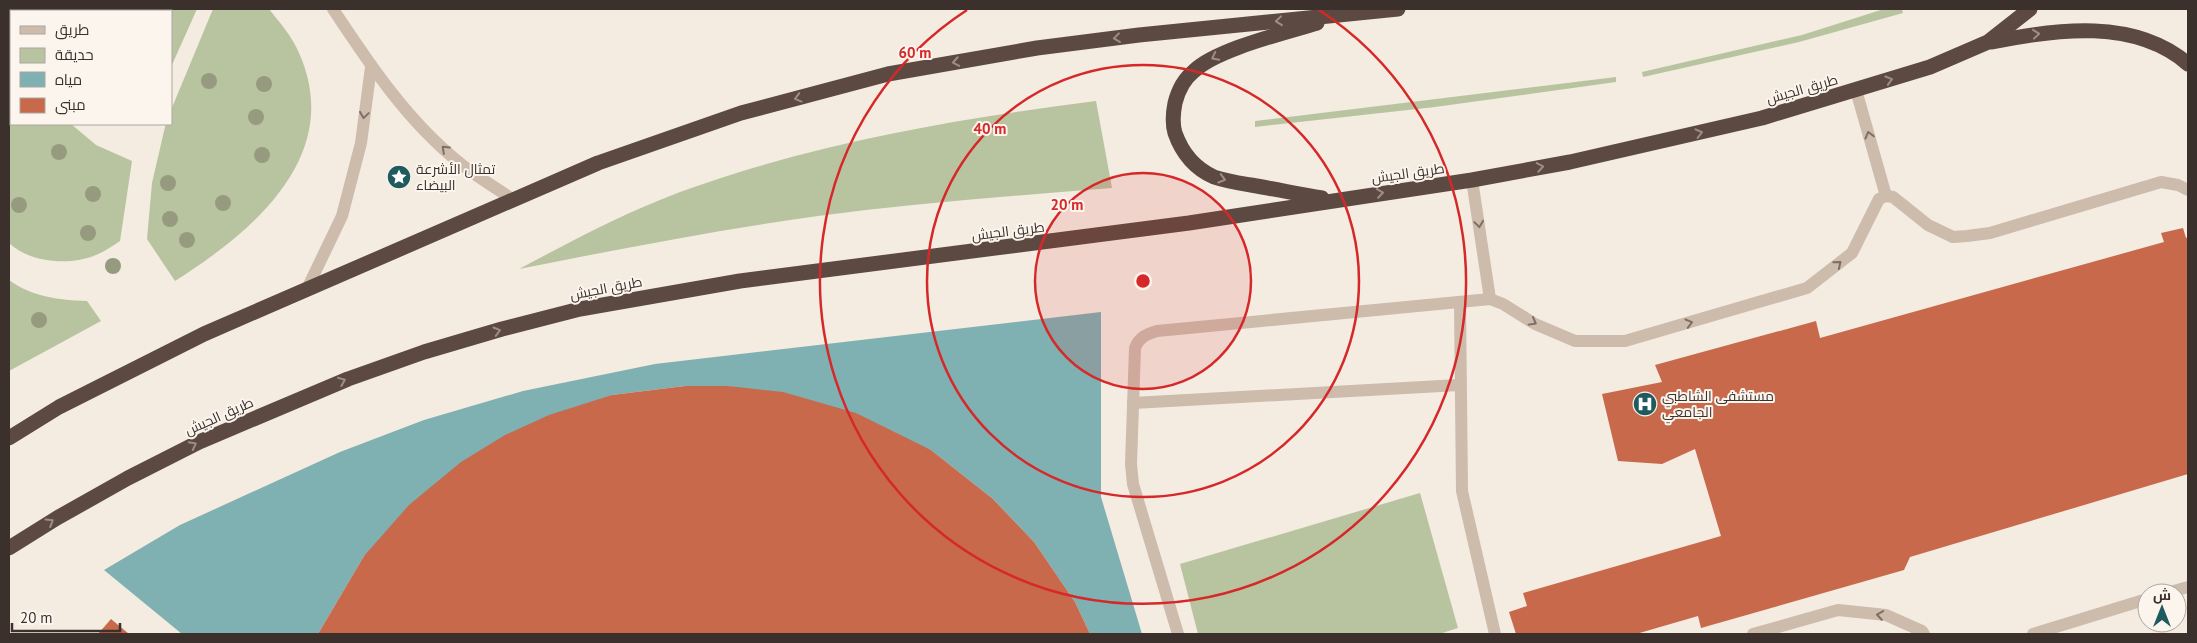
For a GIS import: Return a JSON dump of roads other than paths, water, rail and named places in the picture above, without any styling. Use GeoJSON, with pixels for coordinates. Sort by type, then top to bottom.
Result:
{"type":"FeatureCollection","features":[{"type":"Feature","properties":{"kind":"highway"},"geometry":{"type":"LineString","coordinates":[[9,438],[59,407],[204,334],[598,163],[741,113],[888,74],[1037,48],[1398,9]]}},
{"type":"Feature","properties":{"kind":"highway","name":"طريق الجيش"},"geometry":{"type":"LineString","coordinates":[[9,548],[57,518],[128,478],[200,442],[273,409],[424,352],[502,329],[580,309],[740,281],[1046,243],[1189,223],[1472,180],[1570,162],[1762,118],[1930,67],[1988,42],[2030,9]]}},
{"type":"Feature","properties":{"kind":"highway"},"geometry":{"type":"LineString","coordinates":[[1332,200],[1214,177],[1200,169],[1188,158],[1179,144],[1174,129],[1173,113],[1176,97],[1184,82],[1194,70],[1208,61],[1224,53],[1344,14]]}},
{"type":"Feature","properties":{"kind":"highway"},"geometry":{"type":"LineString","coordinates":[[1988,42],[2024,35],[2061,32],[2135,35],[2158,44],[2188,64]]}},
{"type":"Feature","properties":{"kind":"lane"},"geometry":{"type":"LineString","coordinates":[[333,9],[371,67],[412,118],[461,164],[512,199]]}},
{"type":"Feature","properties":{"kind":"lane"},"geometry":{"type":"LineString","coordinates":[[306,291],[342,216],[361,143],[371,67]]}},
{"type":"Feature","properties":{"kind":"lane"},"geometry":{"type":"LineString","coordinates":[[1856,90],[1886,196]]}},
{"type":"Feature","properties":{"kind":"lane"},"geometry":{"type":"LineString","coordinates":[[1472,180],[1490,299]]}},
{"type":"Feature","properties":{"kind":"lane"},"geometry":{"type":"LineString","coordinates":[[1178,634],[1133,484],[1131,464],[1137,342],[1145,335],[1157,331],[1490,299],[1503,304],[1535,324],[1575,341],[1625,341],[1807,288],[1852,253],[1879,199],[1886,196],[1893,196],[1928,225],[1953,236],[1990,233],[2161,182],[2178,184],[2188,190]]}},
{"type":"Feature","properties":{"kind":"lane"},"geometry":{"type":"LineString","coordinates":[[1460,303],[1462,491],[1495,634]]}},
{"type":"Feature","properties":{"kind":"lane"},"geometry":{"type":"LineString","coordinates":[[1133,403],[1460,385]]}},
{"type":"Feature","properties":{"kind":"lane"},"geometry":{"type":"LineString","coordinates":[[2033,634],[2137,602]]}},
{"type":"Feature","properties":{"kind":"lane"},"geometry":{"type":"LineString","coordinates":[[1753,634],[1838,610],[1886,615],[1922,631],[1924,634]]}},
{"type":"Feature","properties":{"kind":"water"},"geometry":{"type":"Polygon","coordinates":[[[1101,312],[1101,497],[1142,634],[1090,634],[1075,602],[1034,542],[993,499],[931,450],[728,386],[685,386],[612,395],[364,556],[318,634],[182,634],[104,570],[180,525],[340,452],[424,420],[523,391],[655,364],[1101,312]]]}},
{"type":"Feature","properties":{"kind":"place","name":"تمثال الأشرعة البيضاء"},"geometry":{"type":"Point","coordinates":[399,177]}},
{"type":"Feature","properties":{"kind":"place","name":"مستشفى الشاطبي الجامعي"},"geometry":{"type":"Point","coordinates":[1645,404]}}]}
